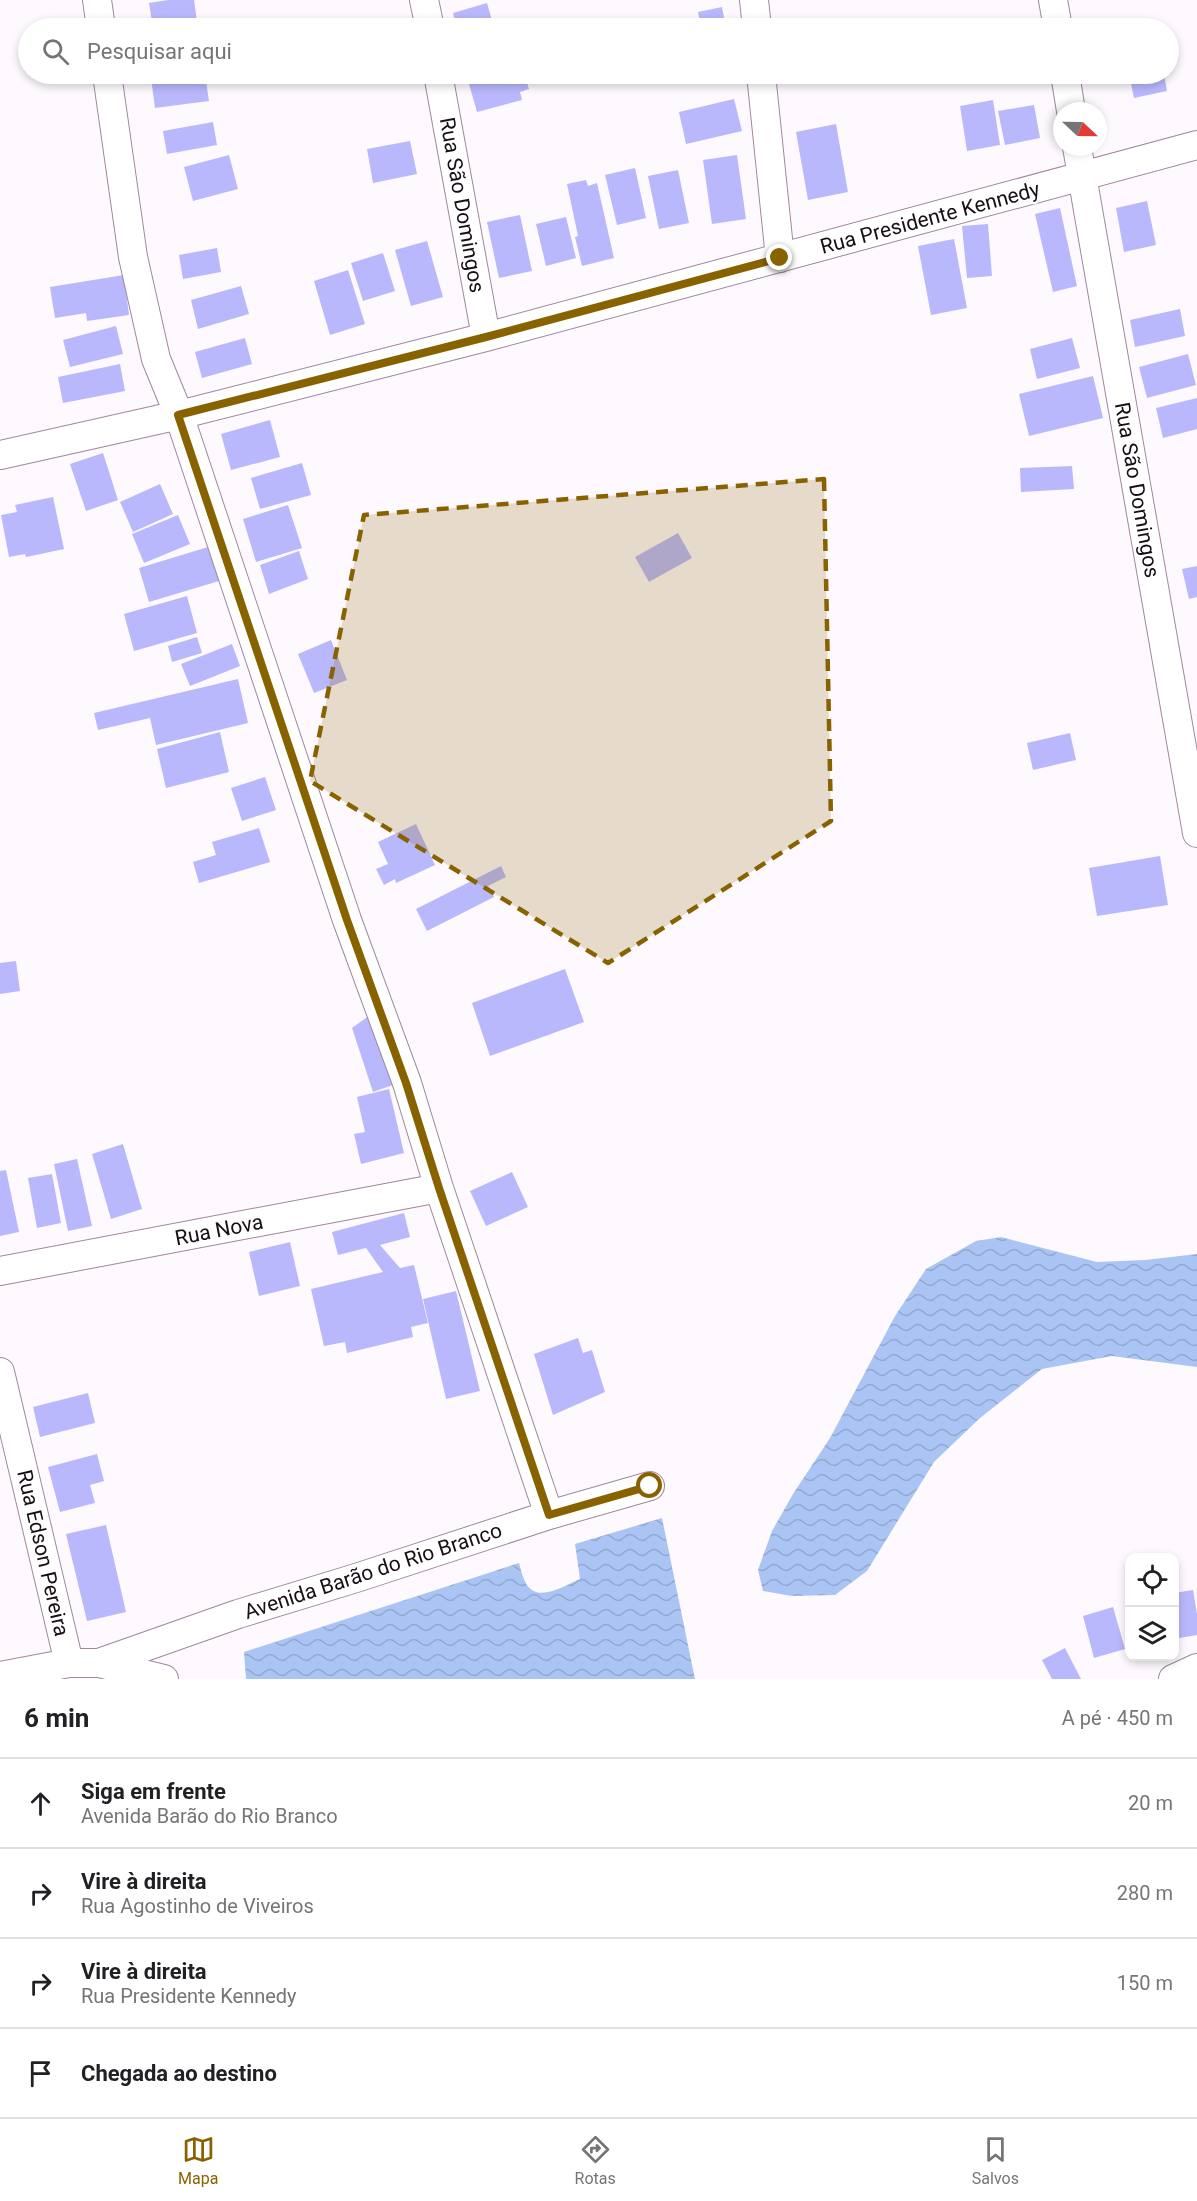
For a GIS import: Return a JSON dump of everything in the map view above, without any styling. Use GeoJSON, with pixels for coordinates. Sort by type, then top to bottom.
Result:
{"type":"FeatureCollection","features":[{"type":"Feature","properties":{"kind":"street"},"geometry":{"type":"LineString","coordinates":[[97,0],[100,18]]}},
{"type":"Feature","properties":{"kind":"street"},"geometry":{"type":"LineString","coordinates":[[424,0],[428,18]]}},
{"type":"Feature","properties":{"kind":"street"},"geometry":{"type":"LineString","coordinates":[[754,0],[756,18]]}},
{"type":"Feature","properties":{"kind":"street"},"geometry":{"type":"LineString","coordinates":[[1053,0],[1056,18]]}},
{"type":"Feature","properties":{"kind":"street"},"geometry":{"type":"LineString","coordinates":[[108,84],[133,257],[156,358],[178,415],[347,920],[406,1083],[549,1515]]}},
{"type":"Feature","properties":{"kind":"street","name":"Rua São Domingos"},"geometry":{"type":"LineString","coordinates":[[440,84],[486,337]]}},
{"type":"Feature","properties":{"kind":"street"},"geometry":{"type":"LineString","coordinates":[[763,84],[780,258]]}},
{"type":"Feature","properties":{"kind":"street"},"geometry":{"type":"LineString","coordinates":[[1067,84],[1070,102]]}},
{"type":"Feature","properties":{"kind":"street","name":"Rua Presidente Kennedy"},"geometry":{"type":"LineString","coordinates":[[0,455],[178,415],[486,337],[1197,145]]}},
{"type":"Feature","properties":{"kind":"street","name":"Rua São Domingos"},"geometry":{"type":"LineString","coordinates":[[1078,156],[1197,833]]}},
{"type":"Feature","properties":{"kind":"street","name":"Rua Nova"},"geometry":{"type":"LineString","coordinates":[[0,1271],[439,1188]]}},
{"type":"Feature","properties":{"kind":"street","name":"Rua Edson Pereira"},"geometry":{"type":"LineString","coordinates":[[0,1372],[69,1663]]}},
{"type":"Feature","properties":{"kind":"street","name":"Avenida Barão do Rio Branco"},"geometry":{"type":"LineString","coordinates":[[99,1663],[238,1614],[549,1515],[650,1486]]}},
{"type":"Feature","properties":{"kind":"street","name":"Avenida Barão do Rio Branco"},"geometry":{"type":"LineString","coordinates":[[0,1676],[69,1663],[99,1663],[164,1679]]}},
{"type":"Feature","properties":{"kind":"street"},"geometry":{"type":"LineString","coordinates":[[1173,1679],[1197,1668]]}},
{"type":"Feature","properties":{"kind":"highlighted area"},"geometry":{"type":"Polygon","coordinates":[[[824,479],[831,821],[608,963],[310,781],[364,515],[824,479]]]}},
{"type":"Feature","properties":{"kind":"water"},"geometry":{"type":"Polygon","coordinates":[[[1001,1237],[1097,1262],[1145,1260],[1197,1254],[1197,1367],[1112,1356],[1042,1369],[980,1418],[934,1462],[867,1571],[835,1595],[792,1596],[763,1591],[758,1570],[772,1531],[830,1438],[895,1316],[926,1269],[976,1241],[1001,1237]]]}},
{"type":"Feature","properties":{"kind":"water"},"geometry":{"type":"Polygon","coordinates":[[[662,1518],[695,1679],[246,1679],[244,1652],[519,1563],[526,1583],[532,1590],[545,1593],[560,1588],[580,1579],[575,1544],[662,1518]]]}},
{"type":"Feature","properties":{"kind":"building"},"geometry":{"type":"Polygon","coordinates":[[[194,0],[197,18],[151,18],[149,3],[194,0]]]}},
{"type":"Feature","properties":{"kind":"building"},"geometry":{"type":"Polygon","coordinates":[[[487,3],[491,18],[454,18],[453,13],[487,3]]]}},
{"type":"Feature","properties":{"kind":"building"},"geometry":{"type":"Polygon","coordinates":[[[722,7],[724,18],[699,18],[698,12],[722,7]]]}},
{"type":"Feature","properties":{"kind":"building"},"geometry":{"type":"Polygon","coordinates":[[[152,84],[206,84],[209,101],[155,108],[152,84]]]}},
{"type":"Feature","properties":{"kind":"building"},"geometry":{"type":"Polygon","coordinates":[[[469,84],[527,84],[529,89],[520,92],[522,100],[477,112],[469,84]]]}},
{"type":"Feature","properties":{"kind":"building"},"geometry":{"type":"Polygon","coordinates":[[[1131,84],[1166,84],[1167,91],[1134,98],[1131,84]]]}},
{"type":"Feature","properties":{"kind":"building"},"geometry":{"type":"Polygon","coordinates":[[[734,99],[742,131],[686,144],[679,112],[734,99]]]}},
{"type":"Feature","properties":{"kind":"building"},"geometry":{"type":"Polygon","coordinates":[[[993,100],[1000,145],[967,151],[960,106],[993,100]]]}},
{"type":"Feature","properties":{"kind":"building"},"geometry":{"type":"Polygon","coordinates":[[[1034,105],[1040,138],[1005,145],[998,111],[1034,105]]]}},
{"type":"Feature","properties":{"kind":"building"},"geometry":{"type":"Polygon","coordinates":[[[213,122],[217,145],[167,154],[163,131],[213,122]]]}},
{"type":"Feature","properties":{"kind":"building"},"geometry":{"type":"Polygon","coordinates":[[[836,124],[848,192],[808,200],[796,132],[836,124]]]}},
{"type":"Feature","properties":{"kind":"building"},"geometry":{"type":"Polygon","coordinates":[[[410,141],[417,174],[373,183],[367,149],[410,141]]]}},
{"type":"Feature","properties":{"kind":"building"},"geometry":{"type":"Polygon","coordinates":[[[229,155],[238,189],[193,201],[184,167],[229,155]]]}},
{"type":"Feature","properties":{"kind":"building"},"geometry":{"type":"Polygon","coordinates":[[[737,155],[746,219],[712,224],[703,160],[737,155]]]}},
{"type":"Feature","properties":{"kind":"building"},"geometry":{"type":"Polygon","coordinates":[[[635,168],[646,218],[617,225],[605,175],[635,168]]]}},
{"type":"Feature","properties":{"kind":"building"},"geometry":{"type":"Polygon","coordinates":[[[678,170],[689,223],[659,229],[648,176],[678,170]]]}},
{"type":"Feature","properties":{"kind":"building"},"geometry":{"type":"Polygon","coordinates":[[[586,180],[588,186],[597,183],[614,258],[582,266],[567,184],[586,180]]]}},
{"type":"Feature","properties":{"kind":"building"},"geometry":{"type":"Polygon","coordinates":[[[1147,201],[1156,245],[1124,252],[1116,208],[1147,201]]]}},
{"type":"Feature","properties":{"kind":"building"},"geometry":{"type":"Polygon","coordinates":[[[1060,208],[1077,286],[1053,292],[1035,214],[1060,208]]]}},
{"type":"Feature","properties":{"kind":"building"},"geometry":{"type":"Polygon","coordinates":[[[520,215],[532,271],[499,278],[487,222],[520,215]]]}},
{"type":"Feature","properties":{"kind":"building"},"geometry":{"type":"Polygon","coordinates":[[[566,217],[576,258],[546,266],[536,224],[566,217]]]}},
{"type":"Feature","properties":{"kind":"building"},"geometry":{"type":"Polygon","coordinates":[[[988,224],[992,276],[967,278],[962,226],[988,224]]]}},
{"type":"Feature","properties":{"kind":"building"},"geometry":{"type":"Polygon","coordinates":[[[954,239],[967,308],[931,315],[918,246],[954,239]]]}},
{"type":"Feature","properties":{"kind":"building"},"geometry":{"type":"Polygon","coordinates":[[[427,241],[443,297],[411,306],[395,250],[427,241]]]}},
{"type":"Feature","properties":{"kind":"building"},"geometry":{"type":"Polygon","coordinates":[[[217,248],[221,272],[183,279],[179,255],[217,248]]]}},
{"type":"Feature","properties":{"kind":"building"},"geometry":{"type":"Polygon","coordinates":[[[383,253],[395,291],[363,301],[351,263],[383,253]]]}},
{"type":"Feature","properties":{"kind":"building"},"geometry":{"type":"Polygon","coordinates":[[[348,270],[365,324],[330,335],[314,281],[348,270]]]}},
{"type":"Feature","properties":{"kind":"building"},"geometry":{"type":"Polygon","coordinates":[[[124,275],[129,315],[87,321],[86,313],[55,318],[50,287],[124,275]]]}},
{"type":"Feature","properties":{"kind":"building"},"geometry":{"type":"Polygon","coordinates":[[[241,286],[249,314],[198,329],[191,300],[241,286]]]}},
{"type":"Feature","properties":{"kind":"building"},"geometry":{"type":"Polygon","coordinates":[[[1180,309],[1185,336],[1135,347],[1130,320],[1180,309]]]}},
{"type":"Feature","properties":{"kind":"building"},"geometry":{"type":"Polygon","coordinates":[[[116,326],[123,354],[70,367],[63,340],[116,326]]]}},
{"type":"Feature","properties":{"kind":"building"},"geometry":{"type":"Polygon","coordinates":[[[245,338],[252,364],[202,378],[195,352],[245,338]]]}},
{"type":"Feature","properties":{"kind":"building"},"geometry":{"type":"Polygon","coordinates":[[[1072,338],[1080,368],[1037,379],[1030,349],[1072,338]]]}},
{"type":"Feature","properties":{"kind":"building"},"geometry":{"type":"Polygon","coordinates":[[[1188,354],[1196,385],[1147,398],[1139,367],[1188,354]]]}},
{"type":"Feature","properties":{"kind":"building"},"geometry":{"type":"Polygon","coordinates":[[[120,364],[125,391],[63,403],[58,377],[120,364]]]}},
{"type":"Feature","properties":{"kind":"building"},"geometry":{"type":"Polygon","coordinates":[[[1093,376],[1103,418],[1029,436],[1019,394],[1093,376]]]}},
{"type":"Feature","properties":{"kind":"building"},"geometry":{"type":"Polygon","coordinates":[[[1197,398],[1197,429],[1163,438],[1156,408],[1197,398]]]}},
{"type":"Feature","properties":{"kind":"building"},"geometry":{"type":"Polygon","coordinates":[[[270,420],[280,457],[231,470],[221,434],[270,420]]]}},
{"type":"Feature","properties":{"kind":"building"},"geometry":{"type":"Polygon","coordinates":[[[103,453],[118,500],[86,511],[70,464],[103,453]]]}},
{"type":"Feature","properties":{"kind":"building"},"geometry":{"type":"Polygon","coordinates":[[[302,463],[311,495],[260,509],[251,478],[302,463]]]}},
{"type":"Feature","properties":{"kind":"building"},"geometry":{"type":"Polygon","coordinates":[[[1072,466],[1074,489],[1021,492],[1020,468],[1072,466]]]}},
{"type":"Feature","properties":{"kind":"building"},"geometry":{"type":"Polygon","coordinates":[[[160,484],[173,514],[133,532],[120,502],[160,484]]]}},
{"type":"Feature","properties":{"kind":"building"},"geometry":{"type":"Polygon","coordinates":[[[53,497],[64,549],[26,557],[25,554],[9,557],[1,515],[17,512],[15,505],[53,497]]]}},
{"type":"Feature","properties":{"kind":"building"},"geometry":{"type":"Polygon","coordinates":[[[288,505],[302,548],[256,562],[243,519],[288,505]]]}},
{"type":"Feature","properties":{"kind":"building"},"geometry":{"type":"Polygon","coordinates":[[[178,515],[190,544],[144,563],[132,534],[178,515]]]}},
{"type":"Feature","properties":{"kind":"building"},"geometry":{"type":"Polygon","coordinates":[[[678,533],[692,558],[649,582],[635,557],[678,533]]]}},
{"type":"Feature","properties":{"kind":"building"},"geometry":{"type":"Polygon","coordinates":[[[208,547],[219,581],[149,602],[139,568],[208,547]]]}},
{"type":"Feature","properties":{"kind":"building"},"geometry":{"type":"Polygon","coordinates":[[[299,551],[308,579],[269,594],[260,565],[299,551]]]}},
{"type":"Feature","properties":{"kind":"building"},"geometry":{"type":"Polygon","coordinates":[[[1197,566],[1197,597],[1189,599],[1182,569],[1197,566]]]}},
{"type":"Feature","properties":{"kind":"building"},"geometry":{"type":"Polygon","coordinates":[[[187,596],[197,633],[134,651],[124,614],[187,596]]]}},
{"type":"Feature","properties":{"kind":"building"},"geometry":{"type":"Polygon","coordinates":[[[197,637],[202,653],[172,662],[168,646],[197,637]]]}},
{"type":"Feature","properties":{"kind":"building"},"geometry":{"type":"Polygon","coordinates":[[[331,640],[347,680],[314,693],[298,654],[331,640]]]}},
{"type":"Feature","properties":{"kind":"building"},"geometry":{"type":"Polygon","coordinates":[[[232,644],[240,666],[190,686],[181,664],[232,644]]]}},
{"type":"Feature","properties":{"kind":"building"},"geometry":{"type":"Polygon","coordinates":[[[238,679],[248,723],[156,745],[150,718],[98,730],[94,713],[238,679]]]}},
{"type":"Feature","properties":{"kind":"building"},"geometry":{"type":"Polygon","coordinates":[[[220,732],[229,772],[166,788],[157,749],[220,732]]]}},
{"type":"Feature","properties":{"kind":"building"},"geometry":{"type":"Polygon","coordinates":[[[1070,733],[1076,760],[1033,770],[1027,743],[1070,733]]]}},
{"type":"Feature","properties":{"kind":"building"},"geometry":{"type":"Polygon","coordinates":[[[265,777],[276,810],[242,821],[231,788],[265,777]]]}},
{"type":"Feature","properties":{"kind":"building"},"geometry":{"type":"Polygon","coordinates":[[[416,824],[435,865],[396,883],[395,879],[384,885],[376,869],[388,864],[378,842],[416,824]]]}},
{"type":"Feature","properties":{"kind":"building"},"geometry":{"type":"Polygon","coordinates":[[[259,828],[270,862],[199,883],[193,862],[216,855],[212,842],[259,828]]]}},
{"type":"Feature","properties":{"kind":"building"},"geometry":{"type":"Polygon","coordinates":[[[1160,856],[1168,905],[1097,916],[1089,868],[1160,856]]]}},
{"type":"Feature","properties":{"kind":"building"},"geometry":{"type":"Polygon","coordinates":[[[501,866],[506,877],[488,886],[494,897],[427,931],[416,909],[501,866]]]}},
{"type":"Feature","properties":{"kind":"building"},"geometry":{"type":"Polygon","coordinates":[[[16,961],[20,991],[0,994],[0,963],[16,961]]]}},
{"type":"Feature","properties":{"kind":"building"},"geometry":{"type":"Polygon","coordinates":[[[565,969],[584,1022],[490,1056],[472,1003],[565,969]]]}},
{"type":"Feature","properties":{"kind":"building"},"geometry":{"type":"Polygon","coordinates":[[[370,1015],[393,1085],[373,1092],[352,1028],[370,1015]]]}},
{"type":"Feature","properties":{"kind":"building"},"geometry":{"type":"Polygon","coordinates":[[[389,1089],[404,1153],[361,1164],[354,1134],[365,1132],[357,1097],[389,1089]]]}},
{"type":"Feature","properties":{"kind":"building"},"geometry":{"type":"Polygon","coordinates":[[[123,1144],[142,1209],[111,1219],[92,1154],[123,1144]]]}},
{"type":"Feature","properties":{"kind":"building"},"geometry":{"type":"Polygon","coordinates":[[[77,1159],[92,1226],[68,1231],[54,1164],[77,1159]]]}},
{"type":"Feature","properties":{"kind":"building"},"geometry":{"type":"Polygon","coordinates":[[[6,1170],[19,1232],[0,1236],[0,1171],[6,1170]]]}},
{"type":"Feature","properties":{"kind":"building"},"geometry":{"type":"Polygon","coordinates":[[[512,1172],[528,1207],[486,1226],[470,1191],[512,1172]]]}},
{"type":"Feature","properties":{"kind":"building"},"geometry":{"type":"Polygon","coordinates":[[[52,1174],[61,1223],[37,1228],[28,1178],[52,1174]]]}},
{"type":"Feature","properties":{"kind":"building"},"geometry":{"type":"Polygon","coordinates":[[[404,1213],[410,1237],[380,1245],[400,1268],[414,1265],[428,1323],[411,1327],[413,1337],[347,1353],[345,1342],[324,1346],[311,1289],[383,1272],[366,1248],[338,1255],[332,1232],[404,1213]]]}},
{"type":"Feature","properties":{"kind":"building"},"geometry":{"type":"Polygon","coordinates":[[[290,1242],[300,1286],[259,1296],[249,1252],[290,1242]]]}},
{"type":"Feature","properties":{"kind":"building"},"geometry":{"type":"Polygon","coordinates":[[[456,1291],[480,1391],[446,1399],[423,1299],[456,1291]]]}},
{"type":"Feature","properties":{"kind":"building"},"geometry":{"type":"Polygon","coordinates":[[[578,1338],[583,1353],[592,1350],[605,1392],[553,1415],[534,1354],[578,1338]]]}},
{"type":"Feature","properties":{"kind":"building"},"geometry":{"type":"Polygon","coordinates":[[[88,1393],[95,1423],[40,1437],[33,1407],[88,1393]]]}},
{"type":"Feature","properties":{"kind":"building"},"geometry":{"type":"Polygon","coordinates":[[[97,1454],[104,1481],[90,1485],[95,1503],[60,1512],[48,1467],[97,1454]]]}},
{"type":"Feature","properties":{"kind":"building"},"geometry":{"type":"Polygon","coordinates":[[[106,1525],[126,1612],[87,1621],[66,1534],[106,1525]]]}},
{"type":"Feature","properties":{"kind":"building"},"geometry":{"type":"Polygon","coordinates":[[[1193,1590],[1197,1614],[1197,1635],[1179,1638],[1179,1592],[1193,1590]]]}},
{"type":"Feature","properties":{"kind":"building"},"geometry":{"type":"Polygon","coordinates":[[[1113,1607],[1125,1649],[1094,1658],[1083,1616],[1113,1607]]]}},
{"type":"Feature","properties":{"kind":"building"},"geometry":{"type":"Polygon","coordinates":[[[1065,1648],[1081,1679],[1052,1679],[1042,1660],[1065,1648]]]}},
{"type":"Feature","properties":{"kind":"route"},"geometry":{"type":"LineString","coordinates":[[650,1486],[549,1515],[406,1083],[347,920],[178,415],[486,337],[780,258]]}}]}
